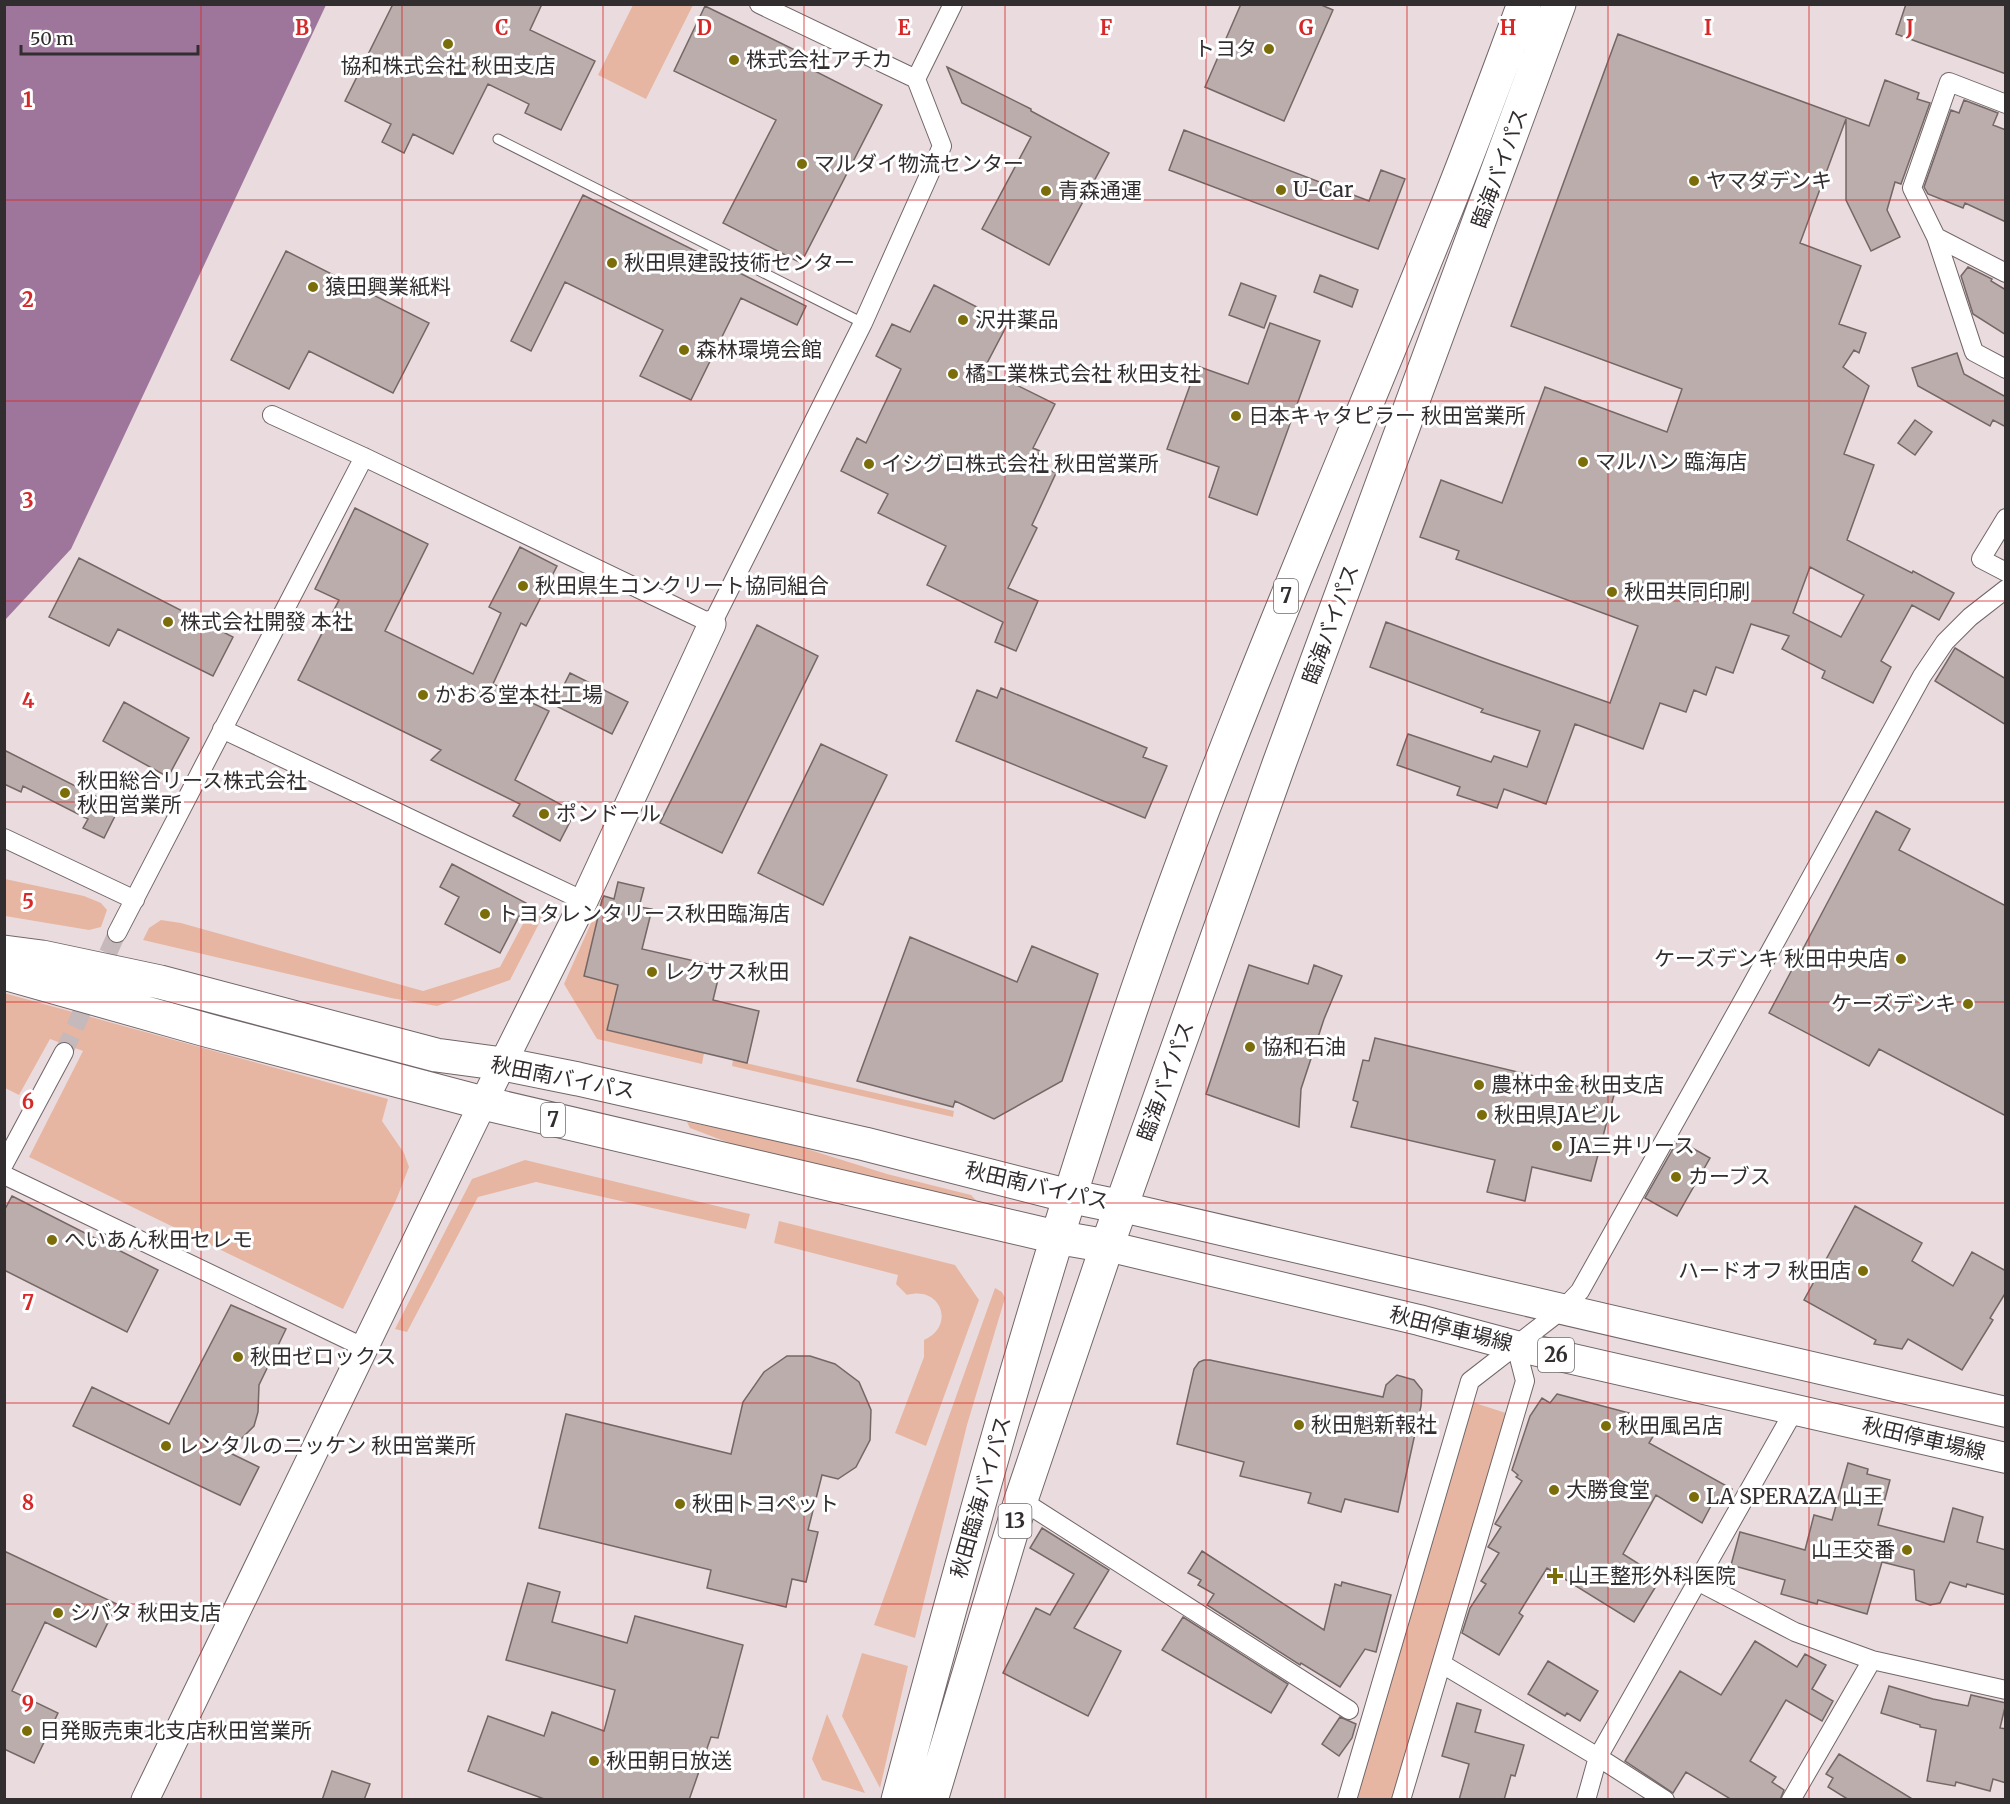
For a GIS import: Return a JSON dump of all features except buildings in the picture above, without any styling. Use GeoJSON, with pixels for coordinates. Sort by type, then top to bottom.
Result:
{"type":"FeatureCollection","features":[{"type":"Feature","properties":{"kind":"highway","name":"臨海バイパス"},"geometry":{"type":"LineString","coordinates":[[1069,1196],[1153,947],[1267,643],[1444,216],[1524,4]]}},
{"type":"Feature","properties":{"kind":"highway","name":"臨海バイパス"},"geometry":{"type":"LineString","coordinates":[[1107,1246],[1279,764],[1559,4]]}},
{"type":"Feature","properties":{"kind":"highway","name":"秋田南バイパス"},"geometry":{"type":"LineString","coordinates":[[4,952],[42,957],[160,982],[436,1055],[502,1064],[578,1079],[865,1144],[1069,1196],[1122,1207]]}},
{"type":"Feature","properties":{"kind":"highway","name":"秋田南バイパス"},"geometry":{"type":"LineString","coordinates":[[4,973],[206,1030],[483,1103],[1056,1238],[1107,1246]]}},
{"type":"Feature","properties":{"kind":"highway","name":"秋田臨海バイパス"},"geometry":{"type":"LineString","coordinates":[[898,1800],[971,1528],[1069,1196]]}},
{"type":"Feature","properties":{"kind":"highway","name":"秋田臨海バイパス"},"geometry":{"type":"LineString","coordinates":[[931,1800],[1021,1500],[1107,1246]]}},
{"type":"Feature","properties":{"kind":"main road","name":"秋田停車場線"},"geometry":{"type":"LineString","coordinates":[[1122,1207],[2006,1412]]}},
{"type":"Feature","properties":{"kind":"main road","name":"秋田停車場線"},"geometry":{"type":"LineString","coordinates":[[1107,1246],[1419,1320],[1516,1346],[2006,1458]]}},
{"type":"Feature","properties":{"kind":"street"},"geometry":{"type":"LineString","coordinates":[[145,1800],[502,1064],[584,901],[712,624],[863,323],[942,146],[916,80],[759,4]]}},
{"type":"Feature","properties":{"kind":"street"},"geometry":{"type":"LineString","coordinates":[[916,80],[953,4]]}},
{"type":"Feature","properties":{"kind":"street"},"geometry":{"type":"LineString","coordinates":[[2006,104],[1949,82],[1912,188],[1936,237],[1974,351],[2006,369]]}},
{"type":"Feature","properties":{"kind":"street"},"geometry":{"type":"LineString","coordinates":[[1936,237],[2006,273]]}},
{"type":"Feature","properties":{"kind":"street"},"geometry":{"type":"LineString","coordinates":[[272,415],[712,624]]}},
{"type":"Feature","properties":{"kind":"street"},"geometry":{"type":"LineString","coordinates":[[117,933],[364,457]]}},
{"type":"Feature","properties":{"kind":"street"},"geometry":{"type":"LineString","coordinates":[[2006,518],[1981,559],[2006,572]]}},
{"type":"Feature","properties":{"kind":"street"},"geometry":{"type":"LineString","coordinates":[[1347,1800],[1470,1381],[1563,1309],[1584,1284],[1922,676],[1945,642],[1970,617],[2006,589]]}},
{"type":"Feature","properties":{"kind":"street"},"geometry":{"type":"LineString","coordinates":[[222,729],[584,901]]}},
{"type":"Feature","properties":{"kind":"street"},"geometry":{"type":"LineString","coordinates":[[4,838],[135,900]]}},
{"type":"Feature","properties":{"kind":"street"},"geometry":{"type":"LineString","coordinates":[[4,1164],[64,1052]]}},
{"type":"Feature","properties":{"kind":"street"},"geometry":{"type":"LineString","coordinates":[[4,1175],[365,1348]]}},
{"type":"Feature","properties":{"kind":"street"},"geometry":{"type":"LineString","coordinates":[[1401,1800],[1524,1381],[1516,1346]]}},
{"type":"Feature","properties":{"kind":"street"},"geometry":{"type":"LineString","coordinates":[[1586,1800],[1598,1757],[1795,1409]]}},
{"type":"Feature","properties":{"kind":"street"},"geometry":{"type":"LineString","coordinates":[[1021,1500],[1349,1710]]}},
{"type":"Feature","properties":{"kind":"street"},"geometry":{"type":"LineString","coordinates":[[1699,1581],[1795,1632],[1872,1660],[2006,1690]]}},
{"type":"Feature","properties":{"kind":"street"},"geometry":{"type":"LineString","coordinates":[[1791,1800],[1872,1660]]}},
{"type":"Feature","properties":{"kind":"street"},"geometry":{"type":"LineString","coordinates":[[1442,1664],[1598,1757],[1665,1800]]}},
{"type":"Feature","properties":{"kind":"lane"},"geometry":{"type":"LineString","coordinates":[[498,139],[863,323]]}},
{"type":"Feature","properties":{"kind":"shaded area"},"geometry":{"type":"Polygon","coordinates":[[[5,4],[326,5],[71,549],[5,620],[5,4]]]}},
{"type":"Feature","properties":{"kind":"shaded area"},"geometry":{"type":"Polygon","coordinates":[[[633,5],[693,5],[646,99],[598,75],[633,5]]]}},
{"type":"Feature","properties":{"kind":"shaded area"},"geometry":{"type":"Polygon","coordinates":[[[5,879],[84,896],[101,903],[107,910],[101,927],[89,930],[5,916],[5,879]]]}},
{"type":"Feature","properties":{"kind":"shaded area"},"geometry":{"type":"Polygon","coordinates":[[[603,896],[584,976],[618,985],[607,1030],[704,1053],[702,1064],[597,1039],[564,984],[603,896]]]}},
{"type":"Feature","properties":{"kind":"shaded area"},"geometry":{"type":"Polygon","coordinates":[[[533,905],[545,912],[510,980],[437,1006],[391,998],[143,940],[149,928],[161,920],[181,923],[423,991],[500,967],[533,905]]]}},
{"type":"Feature","properties":{"kind":"shaded area"},"geometry":{"type":"Polygon","coordinates":[[[4,993],[388,1099],[382,1121],[404,1153],[409,1167],[397,1198],[343,1309],[29,1157],[83,1051],[50,1039],[19,1095],[5,1088],[4,993]]]}},
{"type":"Feature","properties":{"kind":"shaded area"},"geometry":{"type":"Polygon","coordinates":[[[733,1060],[954,1111],[953,1117],[732,1066],[733,1060]]]}},
{"type":"Feature","properties":{"kind":"shaded area"},"geometry":{"type":"Polygon","coordinates":[[[687,1122],[778,1140],[887,1174],[971,1195],[977,1201],[975,1207],[766,1157],[690,1128],[687,1122]]]}},
{"type":"Feature","properties":{"kind":"shaded area"},"geometry":{"type":"Polygon","coordinates":[[[525,1160],[750,1214],[746,1229],[536,1182],[478,1197],[407,1332],[395,1329],[472,1179],[525,1160]]]}},
{"type":"Feature","properties":{"kind":"shaded area"},"geometry":{"type":"Polygon","coordinates":[[[779,1221],[955,1265],[979,1300],[926,1446],[895,1433],[924,1357],[924,1340],[934,1334],[940,1326],[942,1317],[936,1301],[919,1293],[907,1295],[896,1284],[898,1275],[774,1243],[779,1221]]]}},
{"type":"Feature","properties":{"kind":"shaded area"},"geometry":{"type":"Polygon","coordinates":[[[995,1288],[1002,1292],[1005,1298],[967,1425],[915,1638],[874,1625],[995,1288]]]}},
{"type":"Feature","properties":{"kind":"shaded area"},"geometry":{"type":"Polygon","coordinates":[[[1472,1402],[1509,1414],[1393,1799],[1353,1800],[1472,1402]]]}},
{"type":"Feature","properties":{"kind":"shaded area"},"geometry":{"type":"Polygon","coordinates":[[[862,1653],[908,1666],[880,1788],[842,1716],[862,1653]]]}},
{"type":"Feature","properties":{"kind":"shaded area"},"geometry":{"type":"Polygon","coordinates":[[[827,1714],[865,1793],[822,1780],[812,1759],[827,1714]]]}},
{"type":"Feature","properties":{"kind":"tunnel"},"geometry":{"type":"LineString","coordinates":[[64,1052],[117,933]]}},
{"type":"Feature","properties":{"kind":"place","name":"協和株式会社 秋田支店"},"geometry":{"type":"Point","coordinates":[448,44]}},
{"type":"Feature","properties":{"kind":"place","name":"トヨタ"},"geometry":{"type":"Point","coordinates":[1269,49]}},
{"type":"Feature","properties":{"kind":"place","name":"株式会社アチカ"},"geometry":{"type":"Point","coordinates":[734,60]}},
{"type":"Feature","properties":{"kind":"place","name":"マルダイ物流センター"},"geometry":{"type":"Point","coordinates":[802,164]}},
{"type":"Feature","properties":{"kind":"place","name":"ヤマダデンキ"},"geometry":{"type":"Point","coordinates":[1694,181]}},
{"type":"Feature","properties":{"kind":"place","name":"U-Car"},"geometry":{"type":"Point","coordinates":[1281,190]}},
{"type":"Feature","properties":{"kind":"place","name":"青森通運"},"geometry":{"type":"Point","coordinates":[1046,191]}},
{"type":"Feature","properties":{"kind":"place","name":"秋田県建設技術センター"},"geometry":{"type":"Point","coordinates":[612,263]}},
{"type":"Feature","properties":{"kind":"place","name":"猿田興業紙料"},"geometry":{"type":"Point","coordinates":[313,287]}},
{"type":"Feature","properties":{"kind":"place","name":"沢井薬品"},"geometry":{"type":"Point","coordinates":[963,320]}},
{"type":"Feature","properties":{"kind":"place","name":"森林環境会館"},"geometry":{"type":"Point","coordinates":[684,350]}},
{"type":"Feature","properties":{"kind":"place","name":"橘工業株式会社 秋田支社"},"geometry":{"type":"Point","coordinates":[953,374]}},
{"type":"Feature","properties":{"kind":"place","name":"日本キャタピラー 秋田営業所"},"geometry":{"type":"Point","coordinates":[1236,416]}},
{"type":"Feature","properties":{"kind":"place","name":"マルハン 臨海店"},"geometry":{"type":"Point","coordinates":[1583,462]}},
{"type":"Feature","properties":{"kind":"place","name":"イシグロ株式会社 秋田営業所"},"geometry":{"type":"Point","coordinates":[869,464]}},
{"type":"Feature","properties":{"kind":"place","name":"秋田県生コンクリート協同組合"},"geometry":{"type":"Point","coordinates":[523,586]}},
{"type":"Feature","properties":{"kind":"place","name":"秋田共同印刷"},"geometry":{"type":"Point","coordinates":[1612,592]}},
{"type":"Feature","properties":{"kind":"place","name":"株式会社開發 本社"},"geometry":{"type":"Point","coordinates":[168,622]}},
{"type":"Feature","properties":{"kind":"place","name":"かおる堂本社工場"},"geometry":{"type":"Point","coordinates":[423,695]}},
{"type":"Feature","properties":{"kind":"place","name":"秋田総合リース株式会社 秋田営業所"},"geometry":{"type":"Point","coordinates":[65,793]}},
{"type":"Feature","properties":{"kind":"place","name":"ポンドール"},"geometry":{"type":"Point","coordinates":[544,814]}},
{"type":"Feature","properties":{"kind":"place","name":"トヨタレンタリース秋田臨海店"},"geometry":{"type":"Point","coordinates":[485,914]}},
{"type":"Feature","properties":{"kind":"place","name":"ケーズデンキ 秋田中央店"},"geometry":{"type":"Point","coordinates":[1901,959]}},
{"type":"Feature","properties":{"kind":"place","name":"レクサス秋田"},"geometry":{"type":"Point","coordinates":[652,972]}},
{"type":"Feature","properties":{"kind":"place","name":"ケーズデンキ"},"geometry":{"type":"Point","coordinates":[1968,1004]}},
{"type":"Feature","properties":{"kind":"place","name":"協和石油"},"geometry":{"type":"Point","coordinates":[1250,1047]}},
{"type":"Feature","properties":{"kind":"place","name":"農林中金 秋田支店"},"geometry":{"type":"Point","coordinates":[1479,1085]}},
{"type":"Feature","properties":{"kind":"place","name":"秋田県JAビル"},"geometry":{"type":"Point","coordinates":[1482,1115]}},
{"type":"Feature","properties":{"kind":"place","name":"JA三井リース"},"geometry":{"type":"Point","coordinates":[1557,1146]}},
{"type":"Feature","properties":{"kind":"place","name":"カーブス"},"geometry":{"type":"Point","coordinates":[1676,1177]}},
{"type":"Feature","properties":{"kind":"place","name":"へいあん秋田セレモ"},"geometry":{"type":"Point","coordinates":[52,1240]}},
{"type":"Feature","properties":{"kind":"place","name":"ハードオフ 秋田店"},"geometry":{"type":"Point","coordinates":[1863,1271]}},
{"type":"Feature","properties":{"kind":"place","name":"秋田ゼロックス"},"geometry":{"type":"Point","coordinates":[238,1357]}},
{"type":"Feature","properties":{"kind":"place","name":"秋田魁新報社"},"geometry":{"type":"Point","coordinates":[1299,1425]}},
{"type":"Feature","properties":{"kind":"place","name":"秋田風呂店"},"geometry":{"type":"Point","coordinates":[1606,1426]}},
{"type":"Feature","properties":{"kind":"place","name":"レンタルのニッケン 秋田営業所"},"geometry":{"type":"Point","coordinates":[166,1446]}},
{"type":"Feature","properties":{"kind":"place","name":"大勝食堂"},"geometry":{"type":"Point","coordinates":[1554,1490]}},
{"type":"Feature","properties":{"kind":"place","name":"LA SPERAZA 山王"},"geometry":{"type":"Point","coordinates":[1694,1497]}},
{"type":"Feature","properties":{"kind":"place","name":"秋田トヨペット"},"geometry":{"type":"Point","coordinates":[680,1504]}},
{"type":"Feature","properties":{"kind":"place","name":"山王交番"},"geometry":{"type":"Point","coordinates":[1907,1550]}},
{"type":"Feature","properties":{"kind":"place","name":"山王整形外科医院"},"geometry":{"type":"Point","coordinates":[1555,1576]}},
{"type":"Feature","properties":{"kind":"place","name":"シバタ 秋田支店"},"geometry":{"type":"Point","coordinates":[58,1613]}},
{"type":"Feature","properties":{"kind":"place","name":"日発販売東北支店秋田営業所"},"geometry":{"type":"Point","coordinates":[27,1731]}},
{"type":"Feature","properties":{"kind":"place","name":"秋田朝日放送"},"geometry":{"type":"Point","coordinates":[594,1761]}}]}
